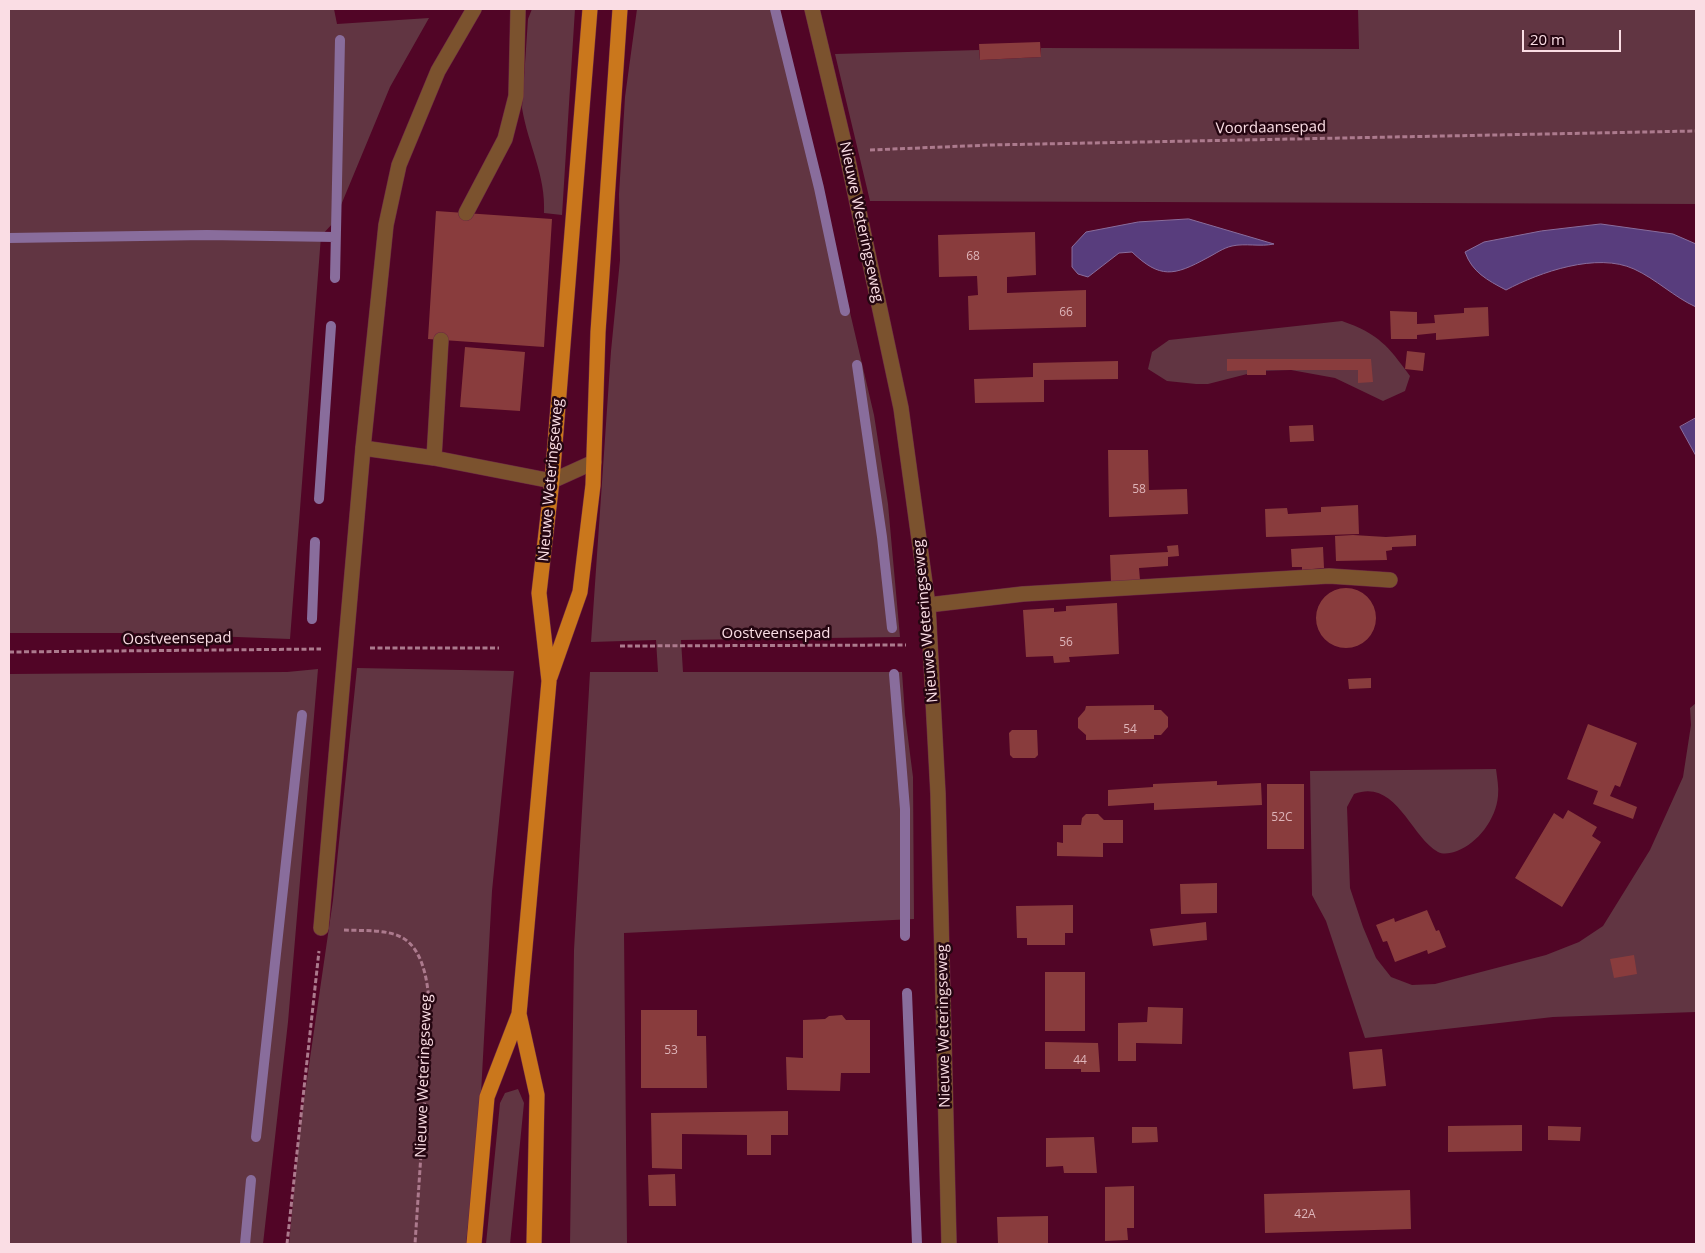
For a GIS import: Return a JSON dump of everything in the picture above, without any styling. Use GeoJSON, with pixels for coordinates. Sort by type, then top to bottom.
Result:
{"type":"FeatureCollection","features":[{"type":"Feature","properties":{"kind":"main road","name":"Nieuwe Weteringseweg"},"geometry":{"type":"LineString","coordinates":[[474,1244],[487,1097],[519,1014],[549,681],[540,593],[552,481],[590,9]]}},
{"type":"Feature","properties":{"kind":"main road","name":"Nieuwe Weteringseweg"},"geometry":{"type":"LineString","coordinates":[[549,681],[580,592],[594,462],[598,332],[620,9]]}},
{"type":"Feature","properties":{"kind":"main road","name":"Nieuwe Weteringseweg"},"geometry":{"type":"LineString","coordinates":[[519,1014],[537,1095],[534,1244]]}},
{"type":"Feature","properties":{"kind":"street"},"geometry":{"type":"LineString","coordinates":[[321,928],[345,648],[350,614],[363,448],[386,225],[399,165],[438,71],[474,9]]}},
{"type":"Feature","properties":{"kind":"street"},"geometry":{"type":"LineString","coordinates":[[466,213],[505,139],[514,104],[516,96],[518,9]]}},
{"type":"Feature","properties":{"kind":"street","name":"Nieuwe Weteringseweg"},"geometry":{"type":"LineString","coordinates":[[812,9],[846,151],[902,408],[928,605],[938,794],[949,1244]]}},
{"type":"Feature","properties":{"kind":"street"},"geometry":{"type":"LineString","coordinates":[[434,458],[441,340]]}},
{"type":"Feature","properties":{"kind":"street"},"geometry":{"type":"LineString","coordinates":[[363,448],[434,458],[552,481],[594,462]]}},
{"type":"Feature","properties":{"kind":"street"},"geometry":{"type":"LineString","coordinates":[[928,605],[1024,594],[1329,576],[1390,580]]}},
{"type":"Feature","properties":{"kind":"path","name":"Voordaansepad"},"geometry":{"type":"LineString","coordinates":[[846,151],[990,145],[1696,132]]}},
{"type":"Feature","properties":{"kind":"path","name":"Oostveensepad"},"geometry":{"type":"LineString","coordinates":[[620,646],[931,645]]}},
{"type":"Feature","properties":{"kind":"path","name":"Oostveensepad"},"geometry":{"type":"LineString","coordinates":[[9,652],[345,648]]}},
{"type":"Feature","properties":{"kind":"path"},"geometry":{"type":"LineString","coordinates":[[371,648],[499,648]]}},
{"type":"Feature","properties":{"kind":"path"},"geometry":{"type":"LineString","coordinates":[[287,1244],[321,928]]}},
{"type":"Feature","properties":{"kind":"path","name":"Nieuwe Weteringseweg"},"geometry":{"type":"LineString","coordinates":[[321,928],[391,934],[403,938],[414,951],[424,969],[429,991],[430,1018],[415,1244]]}},
{"type":"Feature","properties":{"kind":"shaded area"},"geometry":{"type":"Polygon","coordinates":[[[9,9],[334,9],[337,24],[429,18],[390,87],[334,222],[321,236],[290,639],[130,633],[9,633],[9,9]]]}},
{"type":"Feature","properties":{"kind":"shaded area"},"geometry":{"type":"Polygon","coordinates":[[[532,9],[575,9],[562,215],[544,213],[540,173],[522,108],[528,19],[532,9]]]}},
{"type":"Feature","properties":{"kind":"shaded area"},"geometry":{"type":"Polygon","coordinates":[[[637,9],[779,9],[874,415],[888,504],[900,637],[681,640],[683,672],[902,672],[913,777],[914,919],[624,933],[627,1244],[570,1244],[574,950],[590,672],[658,672],[656,640],[591,642],[611,351],[620,260],[619,194],[625,97],[637,9]]]}},
{"type":"Feature","properties":{"kind":"shaded area"},"geometry":{"type":"Polygon","coordinates":[[[1358,9],[1696,9],[1696,204],[870,201],[835,54],[979,50],[980,60],[1041,57],[1041,48],[1359,49],[1358,9]]]}},
{"type":"Feature","properties":{"kind":"shaded area"},"geometry":{"type":"Polygon","coordinates":[[[1189,219],[1274,244],[1232,246],[1195,264],[1168,272],[1159,271],[1151,267],[1132,252],[1119,253],[1088,277],[1078,274],[1072,267],[1072,247],[1086,232],[1138,222],[1189,219]]]}},
{"type":"Feature","properties":{"kind":"shaded area"},"geometry":{"type":"Polygon","coordinates":[[[1601,224],[1673,234],[1696,244],[1696,307],[1634,269],[1619,264],[1586,263],[1569,266],[1535,277],[1506,290],[1476,270],[1465,252],[1484,242],[1541,231],[1601,224]]]}},
{"type":"Feature","properties":{"kind":"shaded area"},"geometry":{"type":"Polygon","coordinates":[[[1342,321],[1374,336],[1389,349],[1410,376],[1405,391],[1383,401],[1335,378],[1291,370],[1259,371],[1208,384],[1196,384],[1167,381],[1148,369],[1152,352],[1169,340],[1342,321]]]}},
{"type":"Feature","properties":{"kind":"shaded area"},"geometry":{"type":"Polygon","coordinates":[[[1696,418],[1696,456],[1680,427],[1696,418]]]}},
{"type":"Feature","properties":{"kind":"shaded area"},"geometry":{"type":"Polygon","coordinates":[[[357,668],[514,671],[492,891],[480,1112],[466,1244],[289,1244],[300,1127],[333,900],[357,668]]]}},
{"type":"Feature","properties":{"kind":"shaded area"},"geometry":{"type":"Polygon","coordinates":[[[318,669],[288,1022],[263,1244],[9,1244],[9,674],[287,672],[318,669]]]}},
{"type":"Feature","properties":{"kind":"shaded area"},"geometry":{"type":"Polygon","coordinates":[[[1696,703],[1696,1012],[1553,1017],[1365,1038],[1326,921],[1312,895],[1310,771],[1496,769],[1498,796],[1494,813],[1479,836],[1457,851],[1445,854],[1438,852],[1428,844],[1392,801],[1381,794],[1369,791],[1354,794],[1347,807],[1350,888],[1376,958],[1391,977],[1412,985],[1435,984],[1546,955],[1579,942],[1603,926],[1650,850],[1683,777],[1691,725],[1690,708],[1696,703]]]}},
{"type":"Feature","properties":{"kind":"shaded area"},"geometry":{"type":"Polygon","coordinates":[[[518,1089],[524,1103],[510,1244],[486,1244],[500,1103],[505,1093],[518,1089]]]}},
{"type":"Feature","properties":{"kind":"building"},"geometry":{"type":"Polygon","coordinates":[[[1040,42],[1041,57],[980,60],[979,44],[1040,42]]]}},
{"type":"Feature","properties":{"kind":"building"},"geometry":{"type":"Polygon","coordinates":[[[436,211],[552,219],[544,347],[428,339],[436,211]]]}},
{"type":"Feature","properties":{"kind":"building"},"geometry":{"type":"Polygon","coordinates":[[[1035,232],[1036,275],[1007,277],[1007,293],[1086,290],[1086,327],[969,330],[968,296],[978,295],[977,276],[939,277],[938,235],[1035,232]]]}},
{"type":"Feature","properties":{"kind":"building"},"geometry":{"type":"Polygon","coordinates":[[[1488,307],[1489,336],[1436,340],[1436,333],[1417,335],[1417,339],[1391,339],[1390,311],[1417,312],[1417,324],[1435,323],[1434,315],[1464,313],[1464,308],[1488,307]]]}},
{"type":"Feature","properties":{"kind":"building"},"geometry":{"type":"Polygon","coordinates":[[[465,347],[525,352],[520,411],[460,407],[465,347]]]}},
{"type":"Feature","properties":{"kind":"building"},"geometry":{"type":"Polygon","coordinates":[[[1407,351],[1425,353],[1423,371],[1405,369],[1407,351]]]}},
{"type":"Feature","properties":{"kind":"building"},"geometry":{"type":"Polygon","coordinates":[[[1227,359],[1371,359],[1373,382],[1358,383],[1358,370],[1266,370],[1266,375],[1247,375],[1247,370],[1227,371],[1227,359]]]}},
{"type":"Feature","properties":{"kind":"building"},"geometry":{"type":"Polygon","coordinates":[[[1118,361],[1118,379],[1044,380],[1044,402],[975,403],[974,379],[1033,377],[1033,363],[1118,361]]]}},
{"type":"Feature","properties":{"kind":"building"},"geometry":{"type":"Polygon","coordinates":[[[1313,425],[1314,441],[1290,442],[1289,426],[1313,425]]]}},
{"type":"Feature","properties":{"kind":"building"},"geometry":{"type":"Polygon","coordinates":[[[1108,450],[1148,450],[1149,490],[1187,489],[1188,514],[1109,517],[1108,450]]]}},
{"type":"Feature","properties":{"kind":"building"},"geometry":{"type":"Polygon","coordinates":[[[1358,505],[1359,534],[1266,537],[1265,509],[1287,508],[1288,514],[1321,512],[1321,507],[1358,505]]]}},
{"type":"Feature","properties":{"kind":"building"},"geometry":{"type":"Polygon","coordinates":[[[1416,535],[1416,546],[1392,547],[1392,550],[1386,551],[1387,560],[1336,561],[1335,536],[1386,537],[1416,535]]]}},
{"type":"Feature","properties":{"kind":"building"},"geometry":{"type":"Polygon","coordinates":[[[1178,545],[1179,556],[1168,557],[1168,566],[1139,568],[1140,580],[1111,582],[1110,555],[1168,552],[1167,546],[1178,545]]]}},
{"type":"Feature","properties":{"kind":"building"},"geometry":{"type":"Polygon","coordinates":[[[1323,547],[1324,568],[1302,570],[1302,567],[1292,567],[1291,549],[1323,547]]]}},
{"type":"Feature","properties":{"kind":"building"},"geometry":{"type":"Polygon","coordinates":[[[1340,588],[1352,588],[1368,596],[1374,606],[1376,618],[1374,630],[1368,640],[1352,648],[1340,648],[1324,640],[1316,624],[1316,612],[1324,596],[1340,588]]]}},
{"type":"Feature","properties":{"kind":"building"},"geometry":{"type":"Polygon","coordinates":[[[1117,603],[1119,654],[1069,657],[1070,662],[1054,663],[1053,656],[1026,657],[1023,610],[1054,608],[1054,612],[1066,611],[1066,606],[1117,603]]]}},
{"type":"Feature","properties":{"kind":"building"},"geometry":{"type":"Polygon","coordinates":[[[1371,678],[1371,688],[1349,689],[1348,679],[1371,678]]]}},
{"type":"Feature","properties":{"kind":"building"},"geometry":{"type":"Polygon","coordinates":[[[1154,705],[1154,710],[1161,710],[1168,717],[1168,727],[1161,735],[1154,735],[1154,739],[1086,740],[1086,735],[1078,728],[1078,718],[1086,706],[1154,705]]]}},
{"type":"Feature","properties":{"kind":"building"},"geometry":{"type":"Polygon","coordinates":[[[1588,724],[1637,743],[1620,787],[1615,785],[1610,796],[1637,807],[1633,819],[1593,804],[1598,791],[1567,779],[1588,724]]]}},
{"type":"Feature","properties":{"kind":"building"},"geometry":{"type":"Polygon","coordinates":[[[1012,730],[1037,730],[1038,755],[1035,758],[1013,758],[1010,755],[1009,733],[1012,730]]]}},
{"type":"Feature","properties":{"kind":"building"},"geometry":{"type":"Polygon","coordinates":[[[1217,781],[1217,785],[1261,783],[1262,805],[1154,810],[1154,803],[1108,806],[1108,790],[1153,787],[1153,784],[1217,781]]]}},
{"type":"Feature","properties":{"kind":"building"},"geometry":{"type":"Polygon","coordinates":[[[1267,784],[1304,784],[1304,849],[1267,849],[1267,784]]]}},
{"type":"Feature","properties":{"kind":"building"},"geometry":{"type":"Polygon","coordinates":[[[1568,810],[1597,827],[1592,836],[1601,842],[1562,907],[1515,878],[1554,813],[1563,819],[1568,810]]]}},
{"type":"Feature","properties":{"kind":"building"},"geometry":{"type":"Polygon","coordinates":[[[1086,814],[1098,814],[1104,820],[1123,820],[1123,843],[1103,843],[1103,857],[1057,856],[1057,842],[1063,843],[1063,825],[1081,825],[1082,818],[1086,814]]]}},
{"type":"Feature","properties":{"kind":"building"},"geometry":{"type":"Polygon","coordinates":[[[1217,883],[1217,913],[1181,914],[1180,884],[1217,883]]]}},
{"type":"Feature","properties":{"kind":"building"},"geometry":{"type":"Polygon","coordinates":[[[1073,905],[1073,933],[1065,933],[1065,945],[1027,945],[1027,938],[1017,938],[1016,906],[1073,905]]]}},
{"type":"Feature","properties":{"kind":"building"},"geometry":{"type":"Polygon","coordinates":[[[1427,910],[1436,931],[1439,930],[1446,947],[1428,954],[1427,950],[1395,962],[1387,941],[1383,942],[1376,925],[1394,918],[1395,922],[1427,910]]]}},
{"type":"Feature","properties":{"kind":"building"},"geometry":{"type":"Polygon","coordinates":[[[1206,922],[1207,940],[1153,946],[1150,929],[1206,922]]]}},
{"type":"Feature","properties":{"kind":"building"},"geometry":{"type":"Polygon","coordinates":[[[1634,955],[1637,974],[1614,978],[1610,959],[1634,955]]]}},
{"type":"Feature","properties":{"kind":"building"},"geometry":{"type":"Polygon","coordinates":[[[1045,972],[1085,972],[1085,1031],[1045,1031],[1045,972]]]}},
{"type":"Feature","properties":{"kind":"building"},"geometry":{"type":"Polygon","coordinates":[[[1148,1007],[1183,1008],[1182,1044],[1136,1043],[1136,1061],[1118,1061],[1118,1023],[1147,1022],[1148,1007]]]}},
{"type":"Feature","properties":{"kind":"building"},"geometry":{"type":"Polygon","coordinates":[[[641,1010],[697,1010],[697,1036],[706,1036],[707,1088],[641,1088],[641,1010]]]}},
{"type":"Feature","properties":{"kind":"building"},"geometry":{"type":"Polygon","coordinates":[[[842,1015],[846,1020],[870,1020],[870,1073],[841,1073],[840,1091],[787,1090],[786,1057],[803,1058],[803,1020],[825,1019],[829,1016],[842,1015]]]}},
{"type":"Feature","properties":{"kind":"building"},"geometry":{"type":"Polygon","coordinates":[[[1045,1042],[1098,1043],[1100,1072],[1081,1072],[1081,1069],[1045,1069],[1045,1042]]]}},
{"type":"Feature","properties":{"kind":"building"},"geometry":{"type":"Polygon","coordinates":[[[1382,1049],[1386,1086],[1353,1089],[1349,1052],[1382,1049]]]}},
{"type":"Feature","properties":{"kind":"building"},"geometry":{"type":"Polygon","coordinates":[[[788,1111],[788,1135],[771,1135],[771,1155],[747,1155],[747,1135],[682,1134],[682,1169],[652,1168],[651,1113],[788,1111]]]}},
{"type":"Feature","properties":{"kind":"building"},"geometry":{"type":"Polygon","coordinates":[[[1522,1125],[1522,1151],[1448,1152],[1448,1126],[1522,1125]]]}},
{"type":"Feature","properties":{"kind":"building"},"geometry":{"type":"Polygon","coordinates":[[[1548,1126],[1581,1127],[1580,1141],[1548,1140],[1548,1126]]]}},
{"type":"Feature","properties":{"kind":"building"},"geometry":{"type":"Polygon","coordinates":[[[1132,1127],[1157,1127],[1158,1142],[1132,1143],[1132,1127]]]}},
{"type":"Feature","properties":{"kind":"building"},"geometry":{"type":"Polygon","coordinates":[[[1094,1137],[1097,1173],[1064,1173],[1063,1166],[1046,1167],[1046,1138],[1094,1137]]]}},
{"type":"Feature","properties":{"kind":"building"},"geometry":{"type":"Polygon","coordinates":[[[675,1174],[676,1206],[649,1206],[648,1175],[675,1174]]]}},
{"type":"Feature","properties":{"kind":"building"},"geometry":{"type":"Polygon","coordinates":[[[1134,1186],[1134,1228],[1127,1228],[1128,1240],[1105,1241],[1105,1187],[1134,1186]]]}},
{"type":"Feature","properties":{"kind":"building"},"geometry":{"type":"Polygon","coordinates":[[[1410,1190],[1411,1229],[1265,1233],[1264,1194],[1410,1190]]]}},
{"type":"Feature","properties":{"kind":"building"},"geometry":{"type":"Polygon","coordinates":[[[1048,1216],[1048,1244],[998,1244],[997,1217],[1048,1216]]]}},
{"type":"Feature","properties":{"kind":"waterway"},"geometry":{"type":"LineString","coordinates":[[775,9],[819,188],[845,311]]}},
{"type":"Feature","properties":{"kind":"waterway"},"geometry":{"type":"LineString","coordinates":[[335,278],[340,40]]}},
{"type":"Feature","properties":{"kind":"waterway"},"geometry":{"type":"LineString","coordinates":[[9,238],[207,235],[335,237]]}},
{"type":"Feature","properties":{"kind":"waterway"},"geometry":{"type":"LineString","coordinates":[[319,499],[331,326]]}},
{"type":"Feature","properties":{"kind":"waterway"},"geometry":{"type":"LineString","coordinates":[[857,365],[882,537],[892,628]]}},
{"type":"Feature","properties":{"kind":"waterway"},"geometry":{"type":"LineString","coordinates":[[312,619],[315,542]]}},
{"type":"Feature","properties":{"kind":"waterway"},"geometry":{"type":"LineString","coordinates":[[894,674],[905,809],[905,936]]}},
{"type":"Feature","properties":{"kind":"waterway"},"geometry":{"type":"LineString","coordinates":[[256,1137],[302,715]]}},
{"type":"Feature","properties":{"kind":"waterway"},"geometry":{"type":"LineString","coordinates":[[907,993],[917,1244]]}},
{"type":"Feature","properties":{"kind":"waterway"},"geometry":{"type":"LineString","coordinates":[[245,1244],[251,1180]]}}]}
